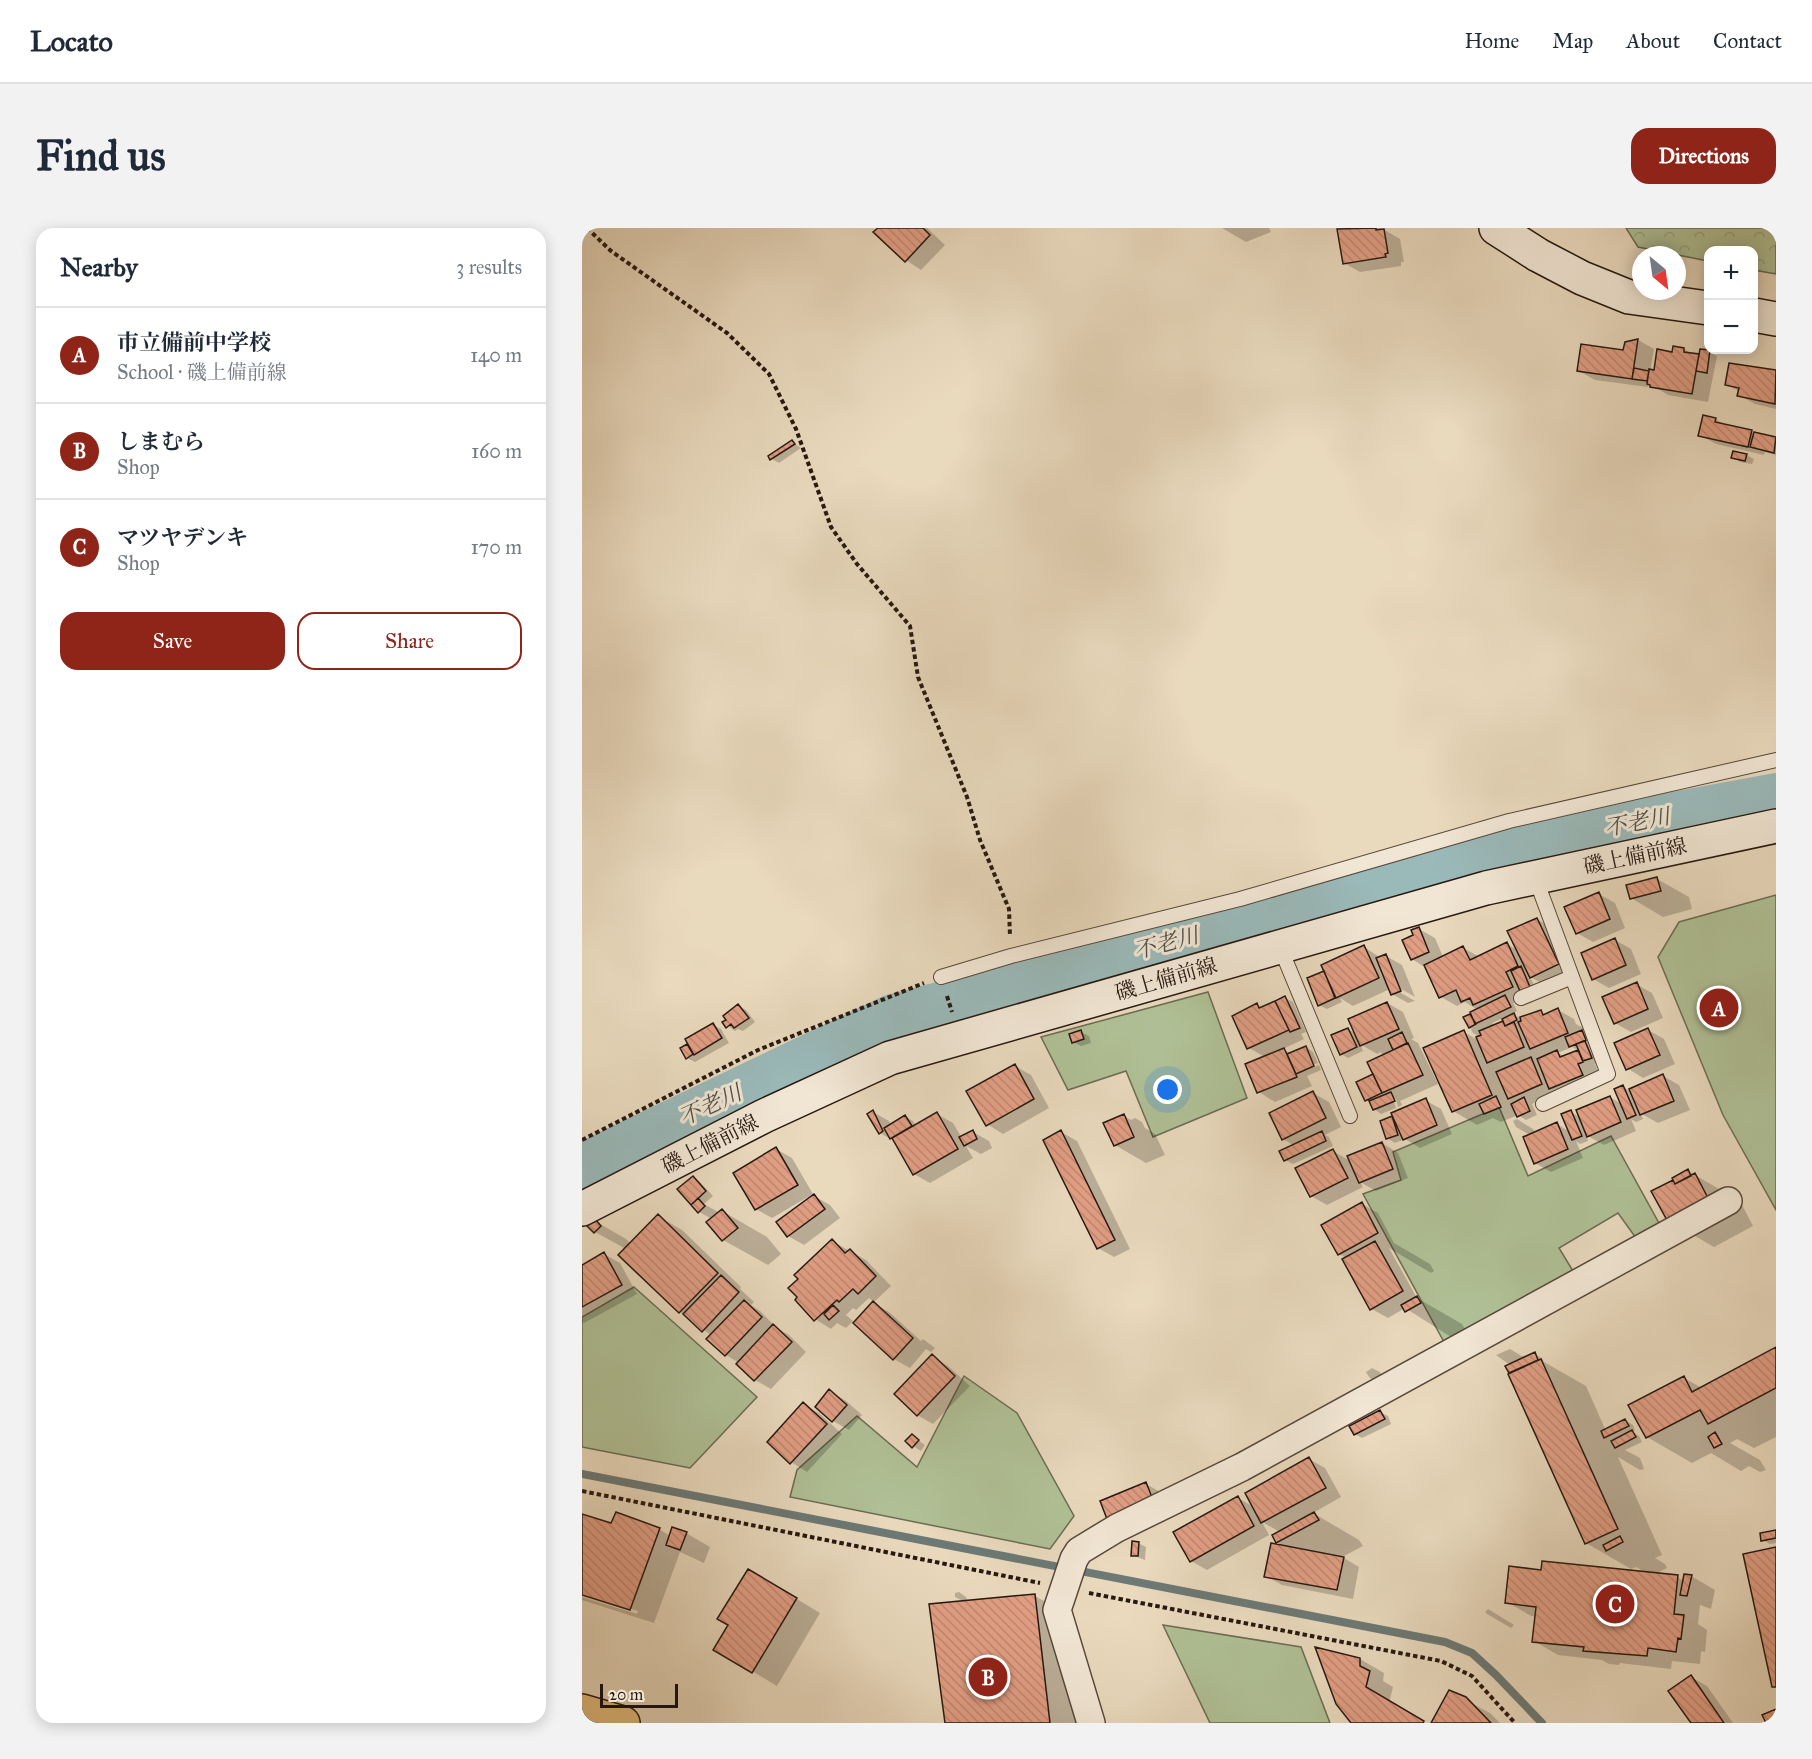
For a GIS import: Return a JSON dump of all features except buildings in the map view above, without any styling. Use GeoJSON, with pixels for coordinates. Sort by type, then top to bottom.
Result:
{"type":"FeatureCollection","features":[{"type":"Feature","properties":{"kind":"highway"},"geometry":{"type":"LineString","coordinates":[[582,1711],[622,1723]]}},
{"type":"Feature","properties":{"kind":"main road"},"geometry":{"type":"LineString","coordinates":[[1496,228],[1555,264],[1629,297],[1704,307]]}},
{"type":"Feature","properties":{"kind":"main road"},"geometry":{"type":"LineString","coordinates":[[1758,316],[1776,320]]}},
{"type":"Feature","properties":{"kind":"main road","name":"磯上備前線"},"geometry":{"type":"LineString","coordinates":[[582,1209],[764,1116],[890,1058],[1486,888],[1776,826]]}},
{"type":"Feature","properties":{"kind":"street"},"geometry":{"type":"LineString","coordinates":[[1091,1723],[1057,1610],[1079,1551],[1118,1528],[1242,1467],[1728,1201]]}},
{"type":"Feature","properties":{"kind":"lane"},"geometry":{"type":"LineString","coordinates":[[942,981],[1011,956],[1240,898],[1509,821],[1776,760]]}},
{"type":"Feature","properties":{"kind":"lane"},"geometry":{"type":"LineString","coordinates":[[1535,878],[1608,1074],[1543,1104]]}},
{"type":"Feature","properties":{"kind":"lane"},"geometry":{"type":"LineString","coordinates":[[1280,947],[1350,1116]]}},
{"type":"Feature","properties":{"kind":"lane"},"geometry":{"type":"LineString","coordinates":[[1521,998],[1572,977]]}},
{"type":"Feature","properties":{"kind":"path"},"geometry":{"type":"LineString","coordinates":[[586,228],[611,251],[727,333],[769,374],[796,429],[831,527],[857,564],[910,626],[918,677],[967,797],[980,840],[1009,909],[1011,956]]}},
{"type":"Feature","properties":{"kind":"path"},"geometry":{"type":"LineString","coordinates":[[582,1140],[758,1050],[901,991],[942,981],[954,1019]]}},
{"type":"Feature","properties":{"kind":"path"},"geometry":{"type":"LineString","coordinates":[[582,1491],[1069,1575],[1343,1643],[1441,1661],[1472,1676],[1515,1723]]}},
{"type":"Feature","properties":{"kind":"green space"},"geometry":{"type":"Polygon","coordinates":[[[1626,228],[1776,228],[1776,274],[1758,271],[1758,246],[1704,246],[1704,260],[1686,257],[1686,246],[1637,246],[1626,228]]]}},
{"type":"Feature","properties":{"kind":"green space"},"geometry":{"type":"Polygon","coordinates":[[[1776,895],[1776,1210],[1723,1115],[1658,957],[1679,922],[1776,895]]]}},
{"type":"Feature","properties":{"kind":"green space"},"geometry":{"type":"Polygon","coordinates":[[[1208,992],[1247,1098],[1153,1137],[1126,1071],[1068,1090],[1041,1037],[1208,992]]]}},
{"type":"Feature","properties":{"kind":"green space"},"geometry":{"type":"Polygon","coordinates":[[[1499,1107],[1528,1176],[1611,1136],[1660,1225],[1636,1238],[1618,1213],[1559,1248],[1573,1271],[1444,1342],[1363,1194],[1401,1180],[1393,1152],[1499,1107]]]}},
{"type":"Feature","properties":{"kind":"green space"},"geometry":{"type":"Polygon","coordinates":[[[634,1287],[757,1397],[690,1468],[582,1447],[582,1317],[634,1287]]]}},
{"type":"Feature","properties":{"kind":"green space"},"geometry":{"type":"Polygon","coordinates":[[[964,1376],[1017,1413],[1074,1516],[1050,1549],[790,1497],[797,1470],[857,1416],[917,1467],[964,1376]]]}},
{"type":"Feature","properties":{"kind":"green space"},"geometry":{"type":"Polygon","coordinates":[[[1163,1625],[1301,1647],[1330,1723],[1210,1723],[1163,1625]]]}},
{"type":"Feature","properties":{"kind":"waterway","name":"不老川"},"geometry":{"type":"LineString","coordinates":[[582,1166],[893,1017],[1044,978],[1559,836],[1776,796]]}},
{"type":"Feature","properties":{"kind":"waterway"},"geometry":{"type":"LineString","coordinates":[[582,1474],[1445,1642],[1472,1653],[1542,1723]]}},
{"type":"Feature","properties":{"kind":"place","name":"市立備前中学校"},"geometry":{"type":"Point","coordinates":[1719,1008]}},
{"type":"Feature","properties":{"kind":"place","name":"マツヤデンキ"},"geometry":{"type":"Point","coordinates":[1615,1604]}},
{"type":"Feature","properties":{"kind":"place","name":"しまむら"},"geometry":{"type":"Point","coordinates":[988,1677]}}]}
